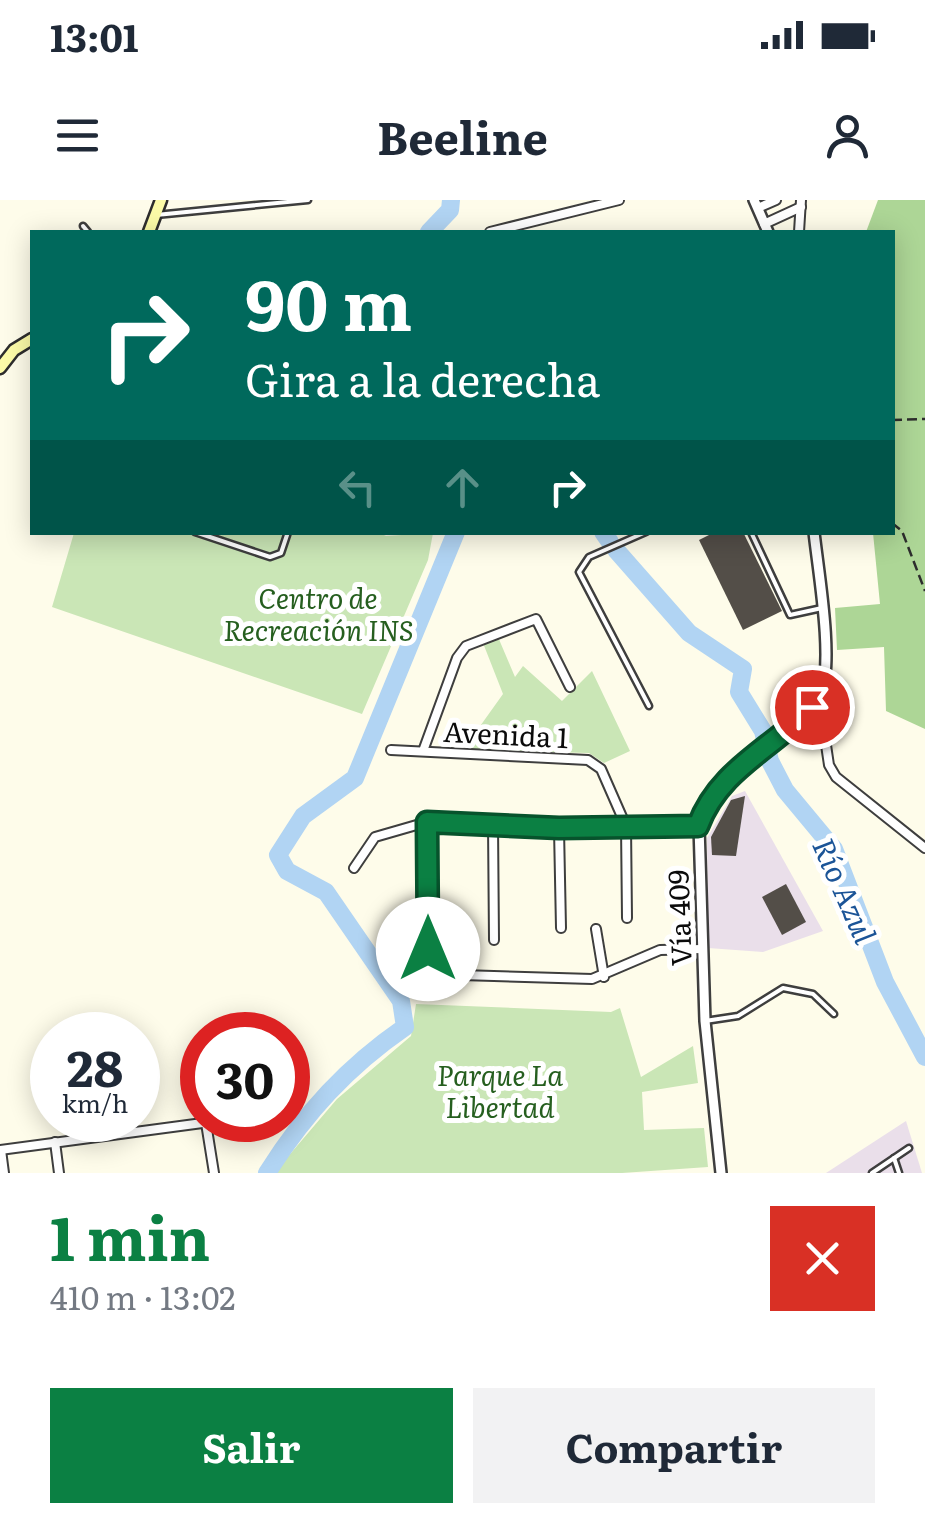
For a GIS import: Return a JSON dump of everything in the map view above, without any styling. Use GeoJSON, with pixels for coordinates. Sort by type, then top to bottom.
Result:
{"type":"FeatureCollection","features":[{"type":"Feature","properties":{"kind":"main road"},"geometry":{"type":"LineString","coordinates":[[150,230],[161,200]]}},
{"type":"Feature","properties":{"kind":"main road"},"geometry":{"type":"LineString","coordinates":[[0,368],[3,354],[30,339]]}},
{"type":"Feature","properties":{"kind":"street"},"geometry":{"type":"LineString","coordinates":[[498,230],[618,200]]}},
{"type":"Feature","properties":{"kind":"street"},"geometry":{"type":"LineString","coordinates":[[776,200],[756,204],[766,228],[801,204]]}},
{"type":"Feature","properties":{"kind":"street"},"geometry":{"type":"LineString","coordinates":[[799,230],[801,204]]}},
{"type":"Feature","properties":{"kind":"street"},"geometry":{"type":"LineString","coordinates":[[814,535],[824,674],[819,698],[830,765],[836,777],[925,848]]}},
{"type":"Feature","properties":{"kind":"street"},"geometry":{"type":"LineString","coordinates":[[422,752],[457,658],[466,646],[536,619],[570,687]]}},
{"type":"Feature","properties":{"kind":"street"},"geometry":{"type":"LineString","coordinates":[[354,868],[375,837],[427,822],[559,828],[698,826],[716,789],[819,698]]}},
{"type":"Feature","properties":{"kind":"street","name":"Avenida 1"},"geometry":{"type":"LineString","coordinates":[[391,750],[594,762],[626,826]]}},
{"type":"Feature","properties":{"kind":"street"},"geometry":{"type":"LineString","coordinates":[[427,822],[428,949]]}},
{"type":"Feature","properties":{"kind":"street"},"geometry":{"type":"LineString","coordinates":[[493,825],[494,940]]}},
{"type":"Feature","properties":{"kind":"street"},"geometry":{"type":"LineString","coordinates":[[626,826],[628,918]]}},
{"type":"Feature","properties":{"kind":"street","name":"Vía 409"},"geometry":{"type":"LineString","coordinates":[[698,826],[705,1020],[721,1173]]}},
{"type":"Feature","properties":{"kind":"street"},"geometry":{"type":"LineString","coordinates":[[559,828],[561,928]]}},
{"type":"Feature","properties":{"kind":"street"},"geometry":{"type":"LineString","coordinates":[[596,930],[604,977]]}},
{"type":"Feature","properties":{"kind":"street"},"geometry":{"type":"LineString","coordinates":[[429,974],[604,977],[660,950],[702,949]]}},
{"type":"Feature","properties":{"kind":"street"},"geometry":{"type":"LineString","coordinates":[[4,1173],[0,1150],[55,1142],[59,1173]]}},
{"type":"Feature","properties":{"kind":"street"},"geometry":{"type":"LineString","coordinates":[[208,1142],[211,1171]]}},
{"type":"Feature","properties":{"kind":"lane"},"geometry":{"type":"LineString","coordinates":[[156,215],[308,200]]}},
{"type":"Feature","properties":{"kind":"lane"},"geometry":{"type":"LineString","coordinates":[[83,226],[86,230]]}},
{"type":"Feature","properties":{"kind":"lane"},"geometry":{"type":"LineString","coordinates":[[204,535],[270,557],[281,553],[287,535]]}},
{"type":"Feature","properties":{"kind":"lane"},"geometry":{"type":"LineString","coordinates":[[640,535],[590,558],[580,572],[649,706]]}},
{"type":"Feature","properties":{"kind":"lane"},"geometry":{"type":"LineString","coordinates":[[753,535],[790,615],[822,608]]}},
{"type":"Feature","properties":{"kind":"lane"},"geometry":{"type":"LineString","coordinates":[[705,1020],[738,1016],[783,988],[812,994],[834,1014]]}},
{"type":"Feature","properties":{"kind":"lane"},"geometry":{"type":"LineString","coordinates":[[872,1173],[909,1148]]}},
{"type":"Feature","properties":{"kind":"lane"},"geometry":{"type":"LineString","coordinates":[[894,1158],[898,1173]]}},
{"type":"Feature","properties":{"kind":"path"},"geometry":{"type":"LineString","coordinates":[[895,420],[925,420]]}},
{"type":"Feature","properties":{"kind":"path"},"geometry":{"type":"LineString","coordinates":[[895,525],[902,531],[925,591]]}},
{"type":"Feature","properties":{"kind":"shaded area"},"geometry":{"type":"Polygon","coordinates":[[[745,791],[823,931],[763,952],[708,948],[707,838],[732,796],[745,791]]]}},
{"type":"Feature","properties":{"kind":"shaded area"},"geometry":{"type":"Polygon","coordinates":[[[906,1121],[922,1173],[826,1173],[906,1121]]]}},
{"type":"Feature","properties":{"kind":"green space"},"geometry":{"type":"Polygon","coordinates":[[[878,200],[925,200],[925,729],[886,711],[884,647],[837,650],[835,608],[880,604],[873,535],[895,535],[895,230],[867,230],[878,200]]]}},
{"type":"Feature","properties":{"kind":"green space","name":"Centro de Recreación INS"},"geometry":{"type":"Polygon","coordinates":[[[73,535],[433,535],[428,560],[362,714],[52,607],[73,535]]]}},
{"type":"Feature","properties":{"kind":"green space"},"geometry":{"type":"Polygon","coordinates":[[[498,637],[515,677],[523,666],[562,701],[592,671],[630,751],[604,763],[589,753],[463,750],[503,694],[483,643],[498,637]]]}},
{"type":"Feature","properties":{"kind":"green space","name":"Parque La Libertad"},"geometry":{"type":"Polygon","coordinates":[[[416,1004],[611,1012],[620,1008],[641,1077],[693,1046],[698,1083],[642,1092],[644,1130],[704,1128],[708,1167],[622,1173],[274,1173],[300,1142],[310,1142],[310,1131],[337,1099],[411,1036],[416,1004]]]}},
{"type":"Feature","properties":{"kind":"building"},"geometry":{"type":"Polygon","coordinates":[[[709,535],[744,535],[782,611],[743,630],[699,540],[709,535]]]}},
{"type":"Feature","properties":{"kind":"building"},"geometry":{"type":"Polygon","coordinates":[[[745,796],[736,856],[712,855],[711,837],[731,800],[745,796]]]}},
{"type":"Feature","properties":{"kind":"building"},"geometry":{"type":"Polygon","coordinates":[[[786,884],[806,922],[782,935],[762,897],[786,884]]]}},
{"type":"Feature","properties":{"kind":"waterway"},"geometry":{"type":"LineString","coordinates":[[431,230],[450,210],[451,200]]}},
{"type":"Feature","properties":{"kind":"waterway"},"geometry":{"type":"LineString","coordinates":[[267,1173],[328,1092],[405,1027],[401,1001],[326,892],[287,871],[278,855],[303,816],[355,778],[455,535]]}},
{"type":"Feature","properties":{"kind":"waterway","name":"Río Azul"},"geometry":{"type":"LineString","coordinates":[[605,535],[610,542]]}},
{"type":"Feature","properties":{"kind":"waterway","name":"Río Azul"},"geometry":{"type":"LineString","coordinates":[[616,550],[689,633],[743,669],[739,692],[763,731],[770,761],[785,790],[834,849],[885,982],[925,1057]]}},
{"type":"Feature","properties":{"kind":"route"},"geometry":{"type":"LineString","coordinates":[[428,949],[427,822],[559,828],[698,826],[706,805],[728,776],[812,707]]}}]}
